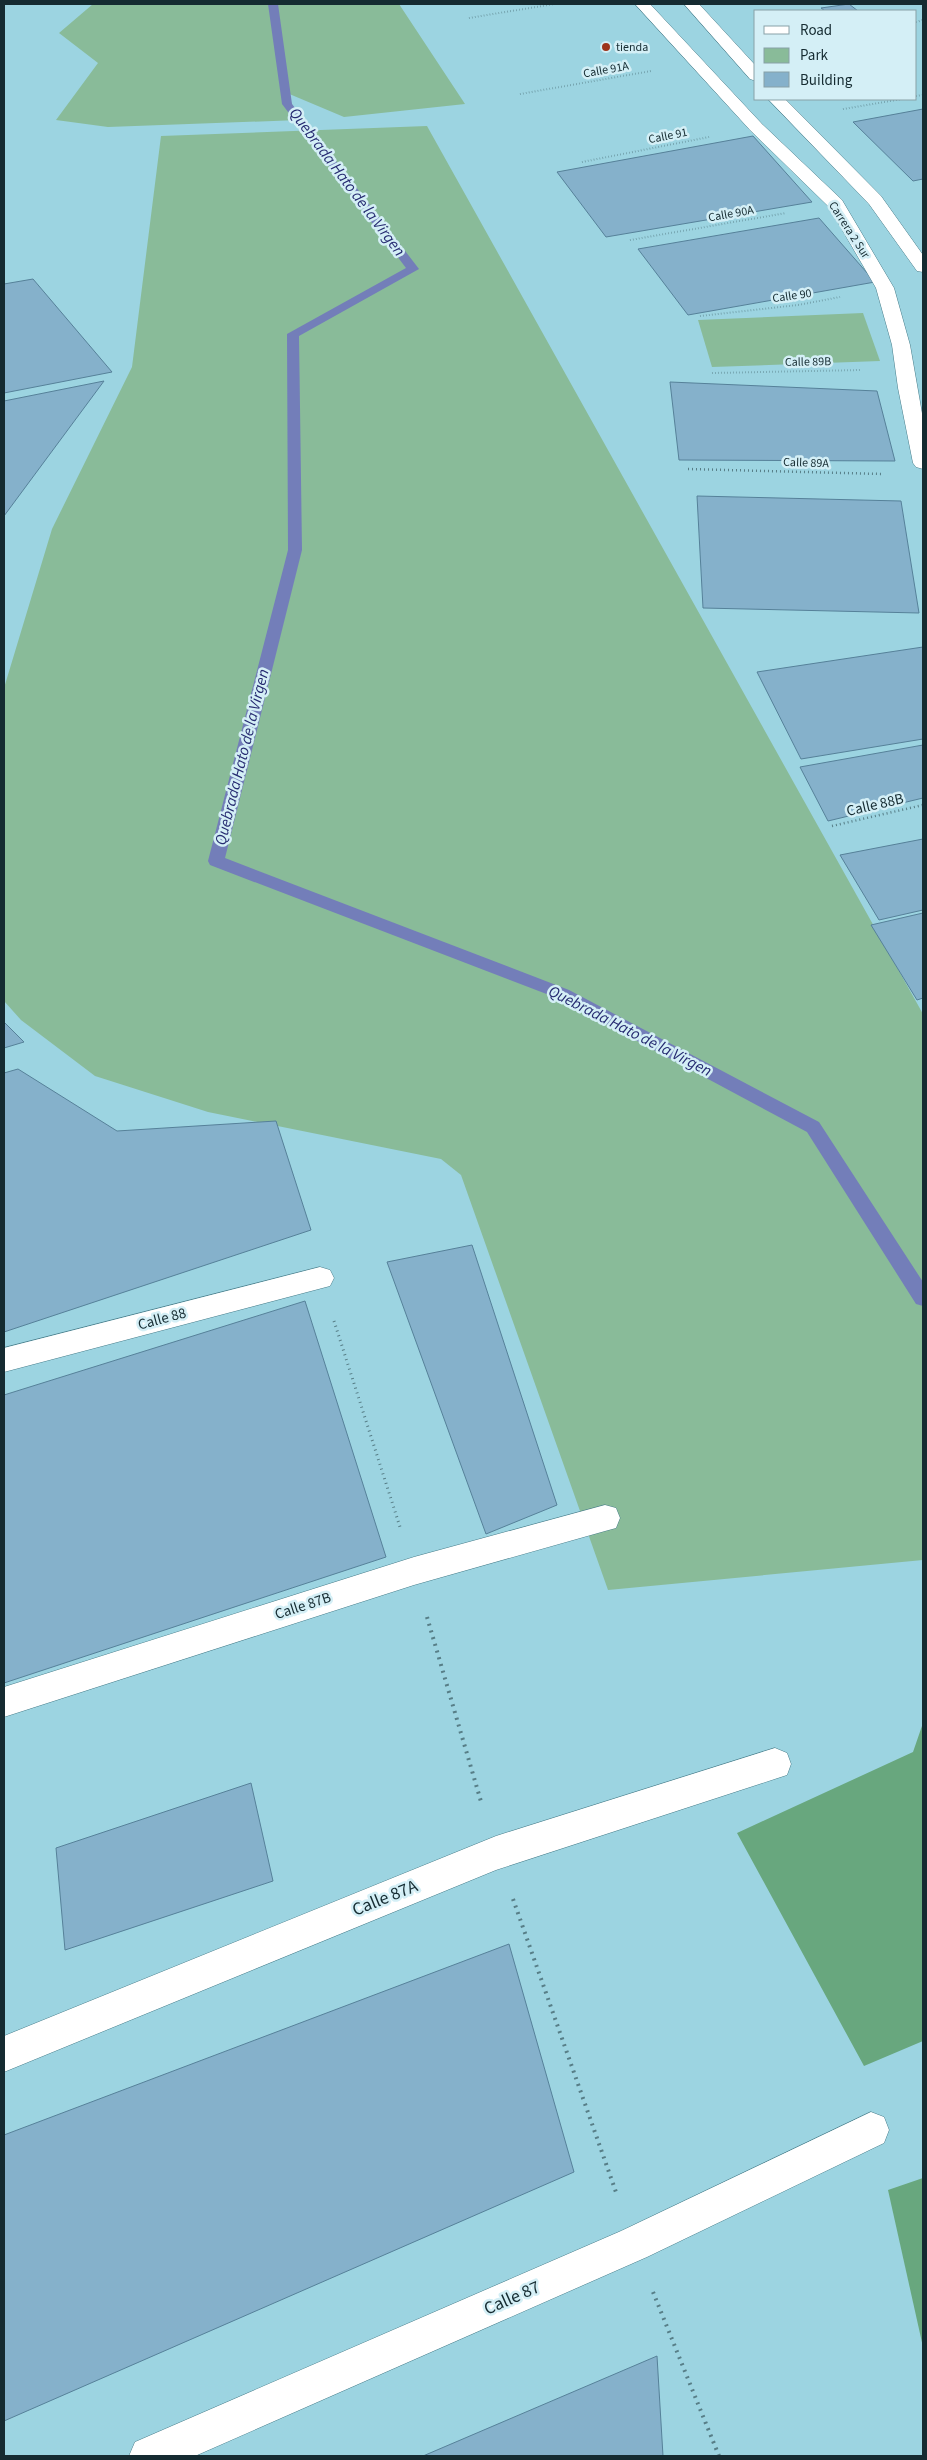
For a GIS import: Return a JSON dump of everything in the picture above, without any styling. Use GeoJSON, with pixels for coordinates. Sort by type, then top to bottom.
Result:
{"type":"FeatureCollection","features":[{"type":"Feature","properties":{"kind":"street","name":"Carrera 2 Sur"},"geometry":{"type":"LineString","coordinates":[[642,4],[756,127],[836,204],[885,288],[901,345],[923,463]]}},
{"type":"Feature","properties":{"kind":"street"},"geometry":{"type":"LineString","coordinates":[[690,4],[754,74]]}},
{"type":"Feature","properties":{"kind":"street"},"geometry":{"type":"LineString","coordinates":[[777,100],[875,200],[923,267]]}},
{"type":"Feature","properties":{"kind":"street"},"geometry":{"type":"LineString","coordinates":[[785,155],[823,148]]}},
{"type":"Feature","properties":{"kind":"street","name":"Calle 88"},"geometry":{"type":"LineString","coordinates":[[4,1360],[320,1278]]}},
{"type":"Feature","properties":{"kind":"street","name":"Calle 87B"},"geometry":{"type":"LineString","coordinates":[[4,1702],[414,1571],[605,1518]]}},
{"type":"Feature","properties":{"kind":"street","name":"Calle 87A"},"geometry":{"type":"LineString","coordinates":[[4,2054],[496,1853],[774,1764]]}},
{"type":"Feature","properties":{"kind":"street","name":"Calle 87"},"geometry":{"type":"LineString","coordinates":[[149,2456],[634,2244],[871,2130]]}},
{"type":"Feature","properties":{"kind":"path"},"geometry":{"type":"LineString","coordinates":[[469,18],[554,4]]}},
{"type":"Feature","properties":{"kind":"path","name":"Calle 91A"},"geometry":{"type":"LineString","coordinates":[[520,94],[696,64]]}},
{"type":"Feature","properties":{"kind":"path"},"geometry":{"type":"LineString","coordinates":[[793,118],[896,100]]}},
{"type":"Feature","properties":{"kind":"path","name":"Calle 91"},"geometry":{"type":"LineString","coordinates":[[582,162],[756,127]]}},
{"type":"Feature","properties":{"kind":"path","name":"Calle 90A"},"geometry":{"type":"LineString","coordinates":[[630,240],[836,204]]}},
{"type":"Feature","properties":{"kind":"path","name":"Calle 90"},"geometry":{"type":"LineString","coordinates":[[700,316],[798,305],[885,288]]}},
{"type":"Feature","properties":{"kind":"path","name":"Calle 89B"},"geometry":{"type":"LineString","coordinates":[[712,373],[904,368]]}},
{"type":"Feature","properties":{"kind":"path","name":"Calle 89A"},"geometry":{"type":"LineString","coordinates":[[688,469],[884,474]]}},
{"type":"Feature","properties":{"kind":"path","name":"Calle 88B"},"geometry":{"type":"LineString","coordinates":[[832,826],[923,805]]}},
{"type":"Feature","properties":{"kind":"green space"},"geometry":{"type":"Polygon","coordinates":[[[93,4],[399,4],[465,104],[344,117],[287,93],[299,120],[108,127],[56,120],[98,63],[59,33],[93,4]]]}},
{"type":"Feature","properties":{"kind":"green space"},"geometry":{"type":"Polygon","coordinates":[[[427,126],[923,1014],[923,1560],[608,1590],[461,1175],[441,1159],[208,1112],[95,1076],[21,1020],[4,1001],[4,688],[52,529],[132,367],[161,136],[427,126]]]}},
{"type":"Feature","properties":{"kind":"green space"},"geometry":{"type":"Polygon","coordinates":[[[863,313],[880,361],[712,367],[698,320],[863,313]]]}},
{"type":"Feature","properties":{"kind":"green space"},"geometry":{"type":"Polygon","coordinates":[[[923,1723],[923,2041],[864,2066],[737,1833],[913,1752],[923,1723]]]}},
{"type":"Feature","properties":{"kind":"green space"},"geometry":{"type":"Polygon","coordinates":[[[923,2178],[923,2347],[888,2190],[923,2178]]]}},
{"type":"Feature","properties":{"kind":"building"},"geometry":{"type":"Polygon","coordinates":[[[849,4],[857,10],[824,10],[821,8],[849,4]]]}},
{"type":"Feature","properties":{"kind":"building"},"geometry":{"type":"Polygon","coordinates":[[[923,109],[923,179],[913,181],[853,122],[923,109]]]}},
{"type":"Feature","properties":{"kind":"building"},"geometry":{"type":"Polygon","coordinates":[[[753,136],[812,202],[606,237],[557,172],[753,136]]]}},
{"type":"Feature","properties":{"kind":"building"},"geometry":{"type":"Polygon","coordinates":[[[819,218],[875,282],[688,315],[638,249],[819,218]]]}},
{"type":"Feature","properties":{"kind":"building"},"geometry":{"type":"Polygon","coordinates":[[[33,279],[112,372],[4,393],[4,284],[33,279]]]}},
{"type":"Feature","properties":{"kind":"building"},"geometry":{"type":"Polygon","coordinates":[[[104,381],[4,516],[4,401],[104,381]]]}},
{"type":"Feature","properties":{"kind":"building"},"geometry":{"type":"Polygon","coordinates":[[[670,382],[877,391],[895,461],[679,460],[670,382]]]}},
{"type":"Feature","properties":{"kind":"building"},"geometry":{"type":"Polygon","coordinates":[[[697,496],[901,501],[919,613],[703,608],[697,496]]]}},
{"type":"Feature","properties":{"kind":"building"},"geometry":{"type":"Polygon","coordinates":[[[923,647],[923,739],[801,759],[757,672],[923,647]]]}},
{"type":"Feature","properties":{"kind":"building"},"geometry":{"type":"Polygon","coordinates":[[[923,745],[923,798],[828,821],[800,767],[923,745]]]}},
{"type":"Feature","properties":{"kind":"building"},"geometry":{"type":"Polygon","coordinates":[[[923,839],[923,910],[879,920],[840,855],[923,839]]]}},
{"type":"Feature","properties":{"kind":"building"},"geometry":{"type":"Polygon","coordinates":[[[923,913],[923,998],[917,1000],[871,925],[923,913]]]}},
{"type":"Feature","properties":{"kind":"building"},"geometry":{"type":"Polygon","coordinates":[[[4,1022],[24,1042],[4,1048],[4,1022]]]}},
{"type":"Feature","properties":{"kind":"building"},"geometry":{"type":"Polygon","coordinates":[[[18,1069],[117,1131],[276,1121],[311,1230],[4,1332],[4,1073],[18,1069]]]}},
{"type":"Feature","properties":{"kind":"building"},"geometry":{"type":"Polygon","coordinates":[[[472,1245],[557,1505],[486,1534],[387,1262],[472,1245]]]}},
{"type":"Feature","properties":{"kind":"building"},"geometry":{"type":"Polygon","coordinates":[[[305,1301],[386,1557],[4,1683],[4,1395],[305,1301]]]}},
{"type":"Feature","properties":{"kind":"building"},"geometry":{"type":"Polygon","coordinates":[[[251,1783],[273,1881],[65,1950],[56,1848],[251,1783]]]}},
{"type":"Feature","properties":{"kind":"building"},"geometry":{"type":"Polygon","coordinates":[[[509,1944],[574,2172],[4,2421],[4,2135],[509,1944]]]}},
{"type":"Feature","properties":{"kind":"building"},"geometry":{"type":"Polygon","coordinates":[[[657,2356],[663,2456],[423,2456],[657,2356]]]}},
{"type":"Feature","properties":{"kind":"waterway","name":"Quebrada Hato de la Virgen"},"geometry":{"type":"LineString","coordinates":[[273,4],[287,104],[413,269],[293,334],[295,550],[216,861],[563,994],[813,1127],[923,1298]]}},
{"type":"Feature","properties":{"kind":"place","name":"tienda"},"geometry":{"type":"Point","coordinates":[606,47]}}]}
